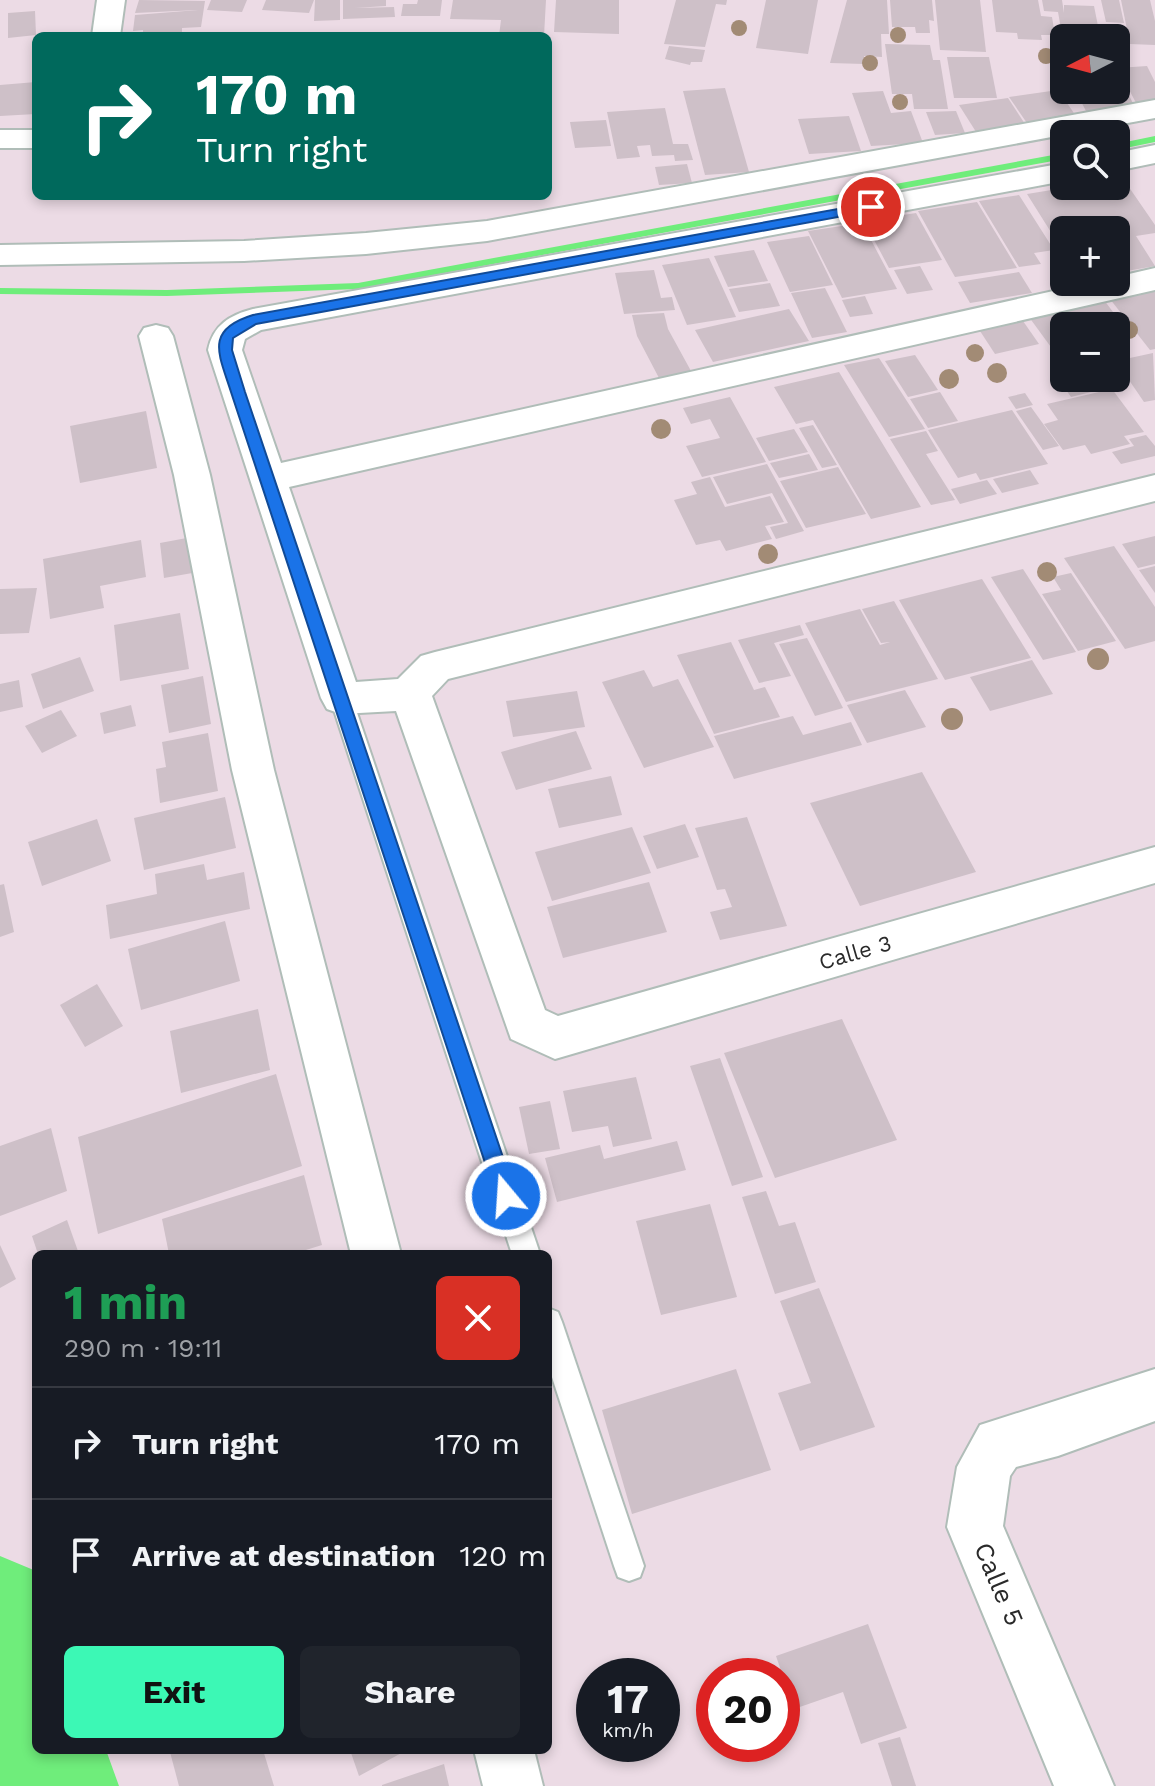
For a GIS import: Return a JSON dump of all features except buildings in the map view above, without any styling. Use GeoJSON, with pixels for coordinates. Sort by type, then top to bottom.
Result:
{"type":"FeatureCollection","features":[{"type":"Feature","properties":{"kind":"street"},"geometry":{"type":"LineString","coordinates":[[107,32],[111,0]]}},
{"type":"Feature","properties":{"kind":"street"},"geometry":{"type":"LineString","coordinates":[[0,255],[248,253],[472,233],[1155,109]]}},
{"type":"Feature","properties":{"kind":"street"},"geometry":{"type":"LineString","coordinates":[[0,139],[32,139]]}},
{"type":"Feature","properties":{"kind":"street"},"geometry":{"type":"LineString","coordinates":[[1130,159],[1155,154]]}},
{"type":"Feature","properties":{"kind":"street"},"geometry":{"type":"LineString","coordinates":[[1050,175],[253,320],[236,327],[226,337],[225,350],[341,698],[388,697],[410,692],[435,667],[1155,488]]}},
{"type":"Feature","properties":{"kind":"street"},"geometry":{"type":"LineString","coordinates":[[269,479],[1155,279]]}},
{"type":"Feature","properties":{"kind":"street"},"geometry":{"type":"LineString","coordinates":[[156,336],[192,475],[253,770],[375,1250]]}},
{"type":"Feature","properties":{"kind":"street","name":"Calle 3"},"geometry":{"type":"LineString","coordinates":[[410,692],[527,1024],[555,1038],[1155,865]]}},
{"type":"Feature","properties":{"kind":"street","name":"Calle 5"},"geometry":{"type":"LineString","coordinates":[[1084,1786],[975,1527],[984,1467],[999,1444],[1058,1429],[1155,1395]]}},
{"type":"Feature","properties":{"kind":"street"},"geometry":{"type":"LineString","coordinates":[[505,1754],[513,1786]]}},
{"type":"Feature","properties":{"kind":"lane"},"geometry":{"type":"LineString","coordinates":[[341,698],[525,1250]]}},
{"type":"Feature","properties":{"kind":"lane"},"geometry":{"type":"LineString","coordinates":[[552,1334],[629,1566]]}},
{"type":"Feature","properties":{"kind":"waterway"},"geometry":{"type":"LineString","coordinates":[[1130,144],[1155,139]]}},
{"type":"Feature","properties":{"kind":"waterway"},"geometry":{"type":"LineString","coordinates":[[0,291],[167,293],[358,286],[1050,159]]}},
{"type":"Feature","properties":{"kind":"waterway"},"geometry":{"type":"LineString","coordinates":[[0,1613],[32,1705]]}},
{"type":"Feature","properties":{"kind":"waterway"},"geometry":{"type":"LineString","coordinates":[[48,1754],[59,1786]]}},
{"type":"Feature","properties":{"kind":"route"},"geometry":{"type":"LineString","coordinates":[[506,1196],[238,392],[225,350],[226,337],[236,327],[253,320],[871,207]]}}]}
